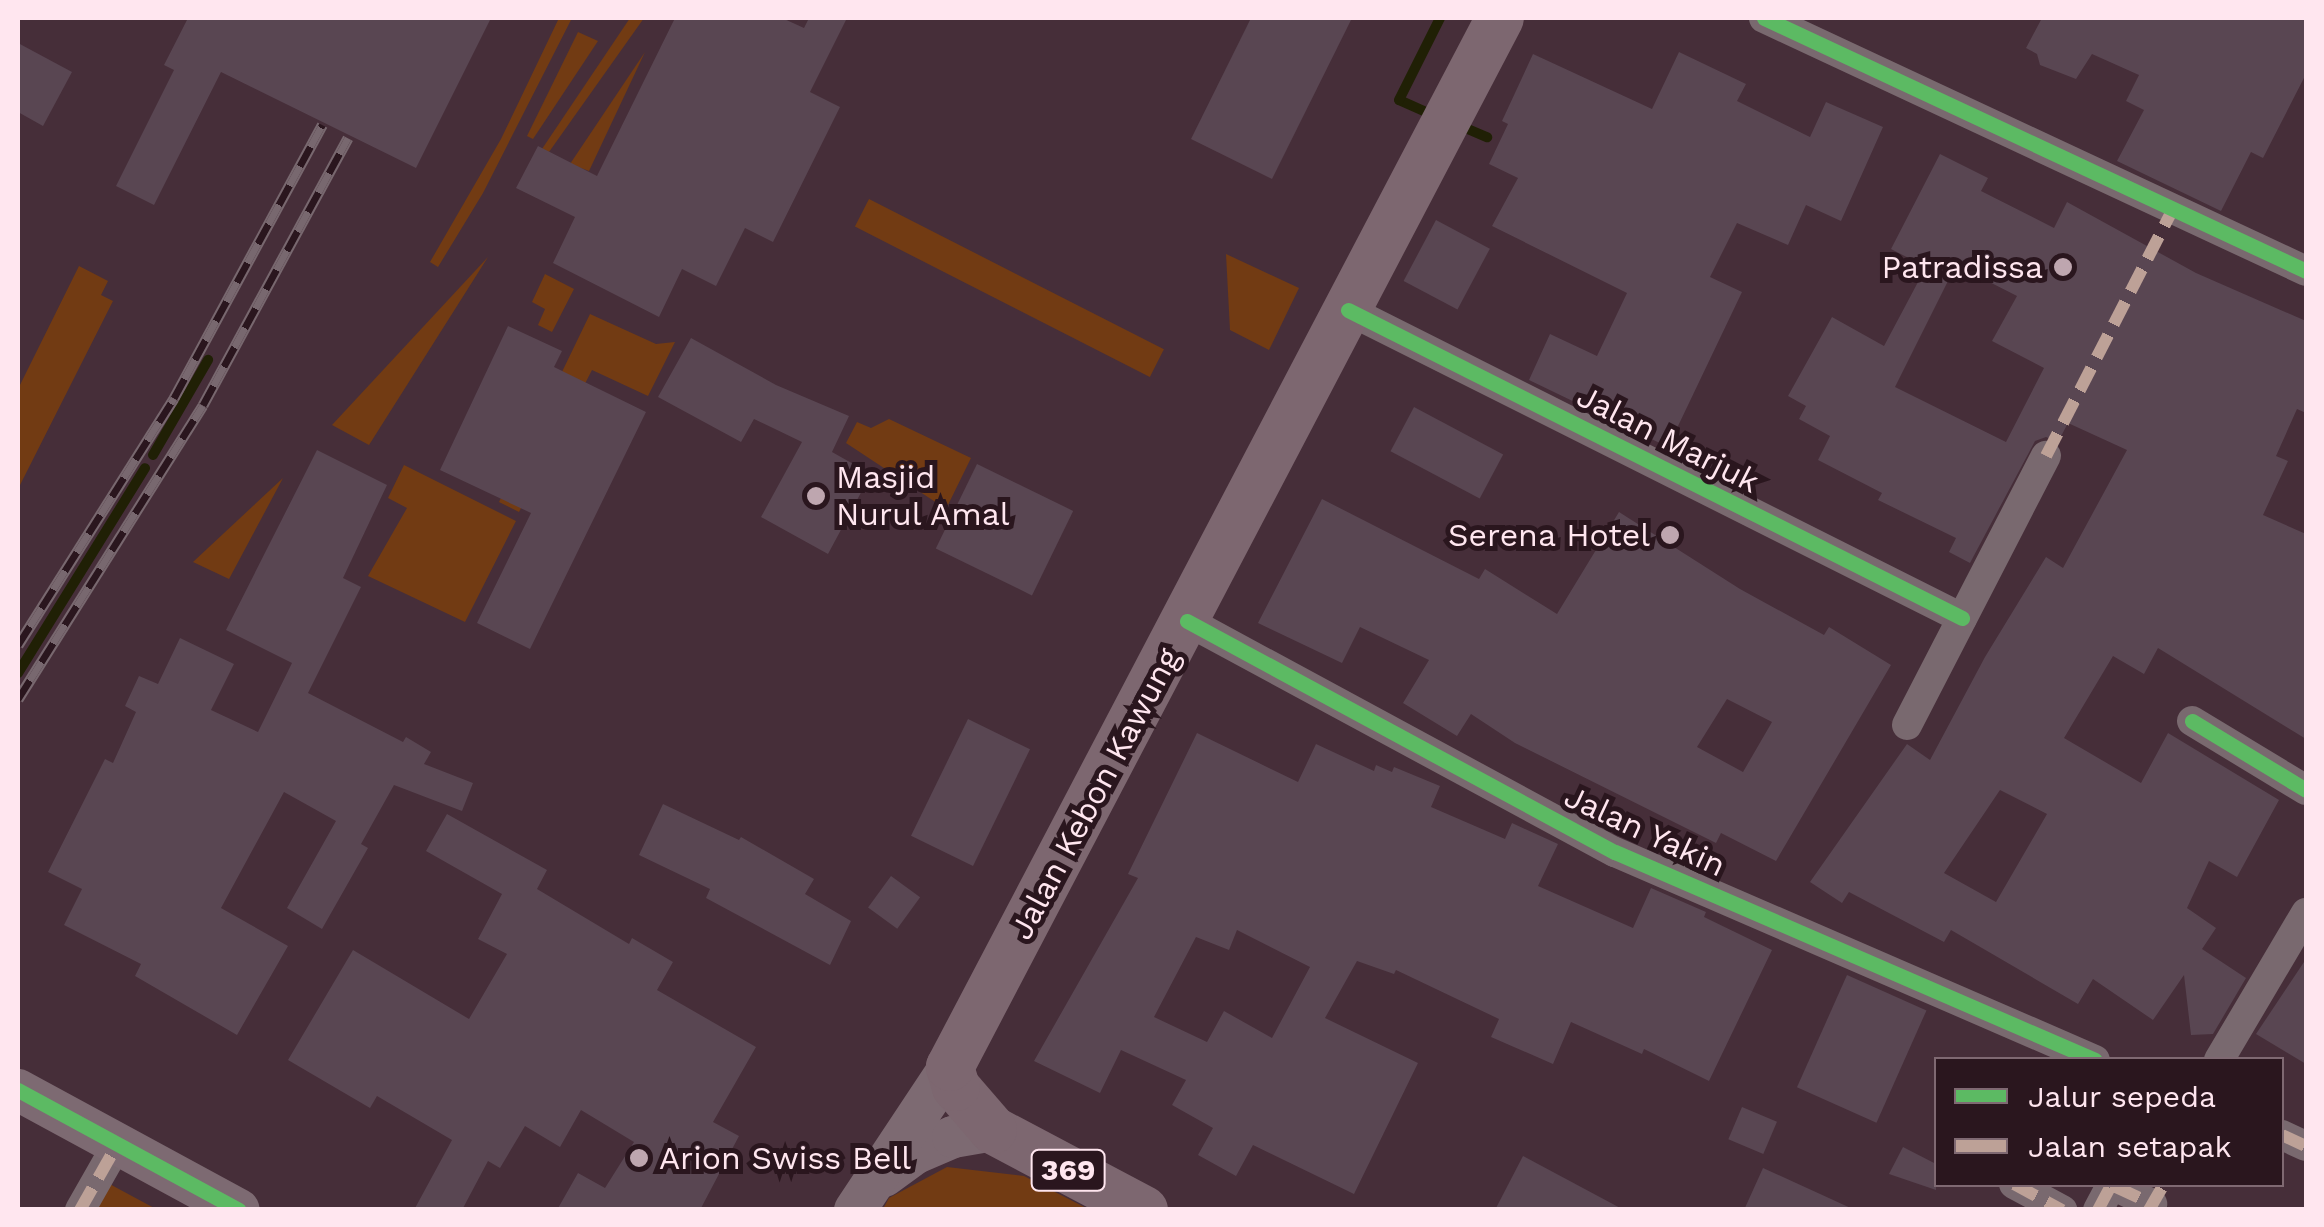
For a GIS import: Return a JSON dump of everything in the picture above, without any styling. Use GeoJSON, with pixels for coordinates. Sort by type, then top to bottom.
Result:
{"type":"FeatureCollection","features":[{"type":"Feature","properties":{"kind":"main road","name":"Jalan Kebon Kawung"},"geometry":{"type":"LineString","coordinates":[[861,1199],[950,1067],[1500,18]]}},
{"type":"Feature","properties":{"kind":"main road","name":"369"},"geometry":{"type":"LineString","coordinates":[[950,1067],[962,1096],[993,1130],[1144,1210]]}},
{"type":"Feature","properties":{"kind":"main road"},"geometry":{"type":"LineString","coordinates":[[18,1090],[110,1157],[240,1210]]}},
{"type":"Feature","properties":{"kind":"main road"},"geometry":{"type":"LineString","coordinates":[[861,1199],[916,1153],[953,1137],[993,1130]]}},
{"type":"Feature","properties":{"kind":"street"},"geometry":{"type":"LineString","coordinates":[[1764,18],[2306,271]]}},
{"type":"Feature","properties":{"kind":"street","name":"Jalan Marjuk"},"geometry":{"type":"LineString","coordinates":[[1348,310],[1962,618]]}},
{"type":"Feature","properties":{"kind":"street"},"geometry":{"type":"LineString","coordinates":[[1907,725],[2046,456]]}},
{"type":"Feature","properties":{"kind":"street","name":"Jalan Yakin"},"geometry":{"type":"LineString","coordinates":[[1186,621],[1615,852],[2088,1057]]}},
{"type":"Feature","properties":{"kind":"street"},"geometry":{"type":"LineString","coordinates":[[2192,721],[2306,790]]}},
{"type":"Feature","properties":{"kind":"street"},"geometry":{"type":"LineString","coordinates":[[2221,1057],[2306,914]]}},
{"type":"Feature","properties":{"kind":"street"},"geometry":{"type":"LineString","coordinates":[[80,1210],[110,1157]]}},
{"type":"Feature","properties":{"kind":"street"},"geometry":{"type":"LineString","coordinates":[[2020,1187],[2062,1210]]}},
{"type":"Feature","properties":{"kind":"street"},"geometry":{"type":"LineString","coordinates":[[2098,1210],[2110,1188],[2155,1199]]}},
{"type":"Feature","properties":{"kind":"shaded area"},"geometry":{"type":"Polygon","coordinates":[[[559,18],[572,18],[483,193],[438,267],[430,262],[501,139],[559,18]]]}},
{"type":"Feature","properties":{"kind":"shaded area"},"geometry":{"type":"Polygon","coordinates":[[[630,18],[644,18],[549,152],[542,149],[630,18]]]}},
{"type":"Feature","properties":{"kind":"shaded area"},"geometry":{"type":"Polygon","coordinates":[[[578,32],[598,41],[533,139],[527,136],[578,32]]]}},
{"type":"Feature","properties":{"kind":"shaded area"},"geometry":{"type":"Polygon","coordinates":[[[645,52],[589,171],[570,164],[645,52]]]}},
{"type":"Feature","properties":{"kind":"shaded area"},"geometry":{"type":"Polygon","coordinates":[[[869,199],[1164,349],[1150,377],[855,227],[869,199]]]}},
{"type":"Feature","properties":{"kind":"shaded area"},"geometry":{"type":"Polygon","coordinates":[[[1226,254],[1299,288],[1269,350],[1230,330],[1226,254]]]}},
{"type":"Feature","properties":{"kind":"shaded area"},"geometry":{"type":"Polygon","coordinates":[[[488,257],[369,445],[332,425],[488,257]]]}},
{"type":"Feature","properties":{"kind":"shaded area"},"geometry":{"type":"Polygon","coordinates":[[[79,266],[108,281],[101,295],[113,301],[18,489],[18,389],[79,266]]]}},
{"type":"Feature","properties":{"kind":"shaded area"},"geometry":{"type":"Polygon","coordinates":[[[545,274],[574,289],[552,332],[538,325],[545,309],[532,302],[545,274]]]}},
{"type":"Feature","properties":{"kind":"shaded area"},"geometry":{"type":"Polygon","coordinates":[[[590,314],[656,344],[675,342],[648,396],[592,370],[519,512],[499,502],[590,314]]]}},
{"type":"Feature","properties":{"kind":"shaded area"},"geometry":{"type":"Polygon","coordinates":[[[889,419],[971,458],[946,509],[846,443],[857,422],[871,428],[889,419]]]}},
{"type":"Feature","properties":{"kind":"shaded area"},"geometry":{"type":"Polygon","coordinates":[[[404,465],[516,521],[465,622],[368,576],[407,508],[388,498],[404,465]]]}},
{"type":"Feature","properties":{"kind":"shaded area"},"geometry":{"type":"Polygon","coordinates":[[[283,478],[229,579],[193,562],[283,478]]]}},
{"type":"Feature","properties":{"kind":"shaded area"},"geometry":{"type":"Polygon","coordinates":[[[947,1167],[1024,1176],[1088,1209],[883,1209],[889,1198],[947,1167]]]}},
{"type":"Feature","properties":{"kind":"shaded area"},"geometry":{"type":"Polygon","coordinates":[[[104,1181],[156,1209],[89,1210],[104,1181]]]}},
{"type":"Feature","properties":{"kind":"building"},"geometry":{"type":"Polygon","coordinates":[[[188,18],[491,18],[416,168],[221,72],[154,205],[116,186],[174,70],[164,65],[188,18]]]}},
{"type":"Feature","properties":{"kind":"building"},"geometry":{"type":"Polygon","coordinates":[[[675,18],[782,18],[804,28],[809,18],[847,18],[810,92],[840,107],[773,242],[745,228],[716,286],[682,269],[659,317],[553,263],[575,217],[516,188],[538,146],[597,176],[675,18]]]}},
{"type":"Feature","properties":{"kind":"building"},"geometry":{"type":"Polygon","coordinates":[[[1251,18],[1352,18],[1272,179],[1191,139],[1251,18]]]}},
{"type":"Feature","properties":{"kind":"building"},"geometry":{"type":"Polygon","coordinates":[[[2042,18],[2306,18],[2306,74],[2263,158],[2251,152],[2221,211],[2117,161],[2144,110],[2126,101],[2139,75],[2092,54],[2076,79],[2040,65],[2037,54],[2026,48],[2042,18]]]}},
{"type":"Feature","properties":{"kind":"building"},"geometry":{"type":"Polygon","coordinates":[[[18,43],[72,72],[43,126],[18,112],[18,43]]]}},
{"type":"Feature","properties":{"kind":"building"},"geometry":{"type":"Polygon","coordinates":[[[1679,52],[1746,84],[1737,101],[1810,137],[1826,102],[1883,127],[1841,221],[1806,205],[1788,245],[1737,223],[1710,277],[1742,292],[1668,447],[1529,380],[1550,334],[1597,356],[1627,293],[1492,226],[1518,178],[1489,164],[1508,124],[1502,121],[1533,54],[1652,109],[1679,52]]]}},
{"type":"Feature","properties":{"kind":"building"},"geometry":{"type":"Polygon","coordinates":[[[1940,154],[1988,178],[1981,191],[2054,228],[2067,202],[2196,273],[2306,321],[2306,413],[2297,409],[2276,456],[2288,461],[2263,515],[2306,534],[2306,739],[2158,648],[2144,674],[2113,656],[2064,738],[2141,783],[2168,733],[2279,800],[2237,877],[2209,861],[2187,908],[2216,928],[2202,949],[2246,978],[2213,1034],[2191,1035],[2184,975],[2153,1020],[2093,979],[2078,1004],[1951,930],[1944,942],[1849,892],[1842,903],[1810,882],[1907,744],[1930,760],[1985,657],[2046,557],[2063,568],[2127,450],[2068,423],[2058,442],[2046,437],[2035,441],[1970,563],[1949,552],[1956,538],[1878,500],[1882,493],[1818,460],[1830,436],[1799,419],[1806,406],[1788,396],[1832,317],[1884,346],[1926,267],[1891,249],[1940,154]],[[1956,265],[1895,387],[2006,442],[2044,368],[1992,341],[2017,296],[1956,265]],[[2000,790],[1944,873],[1996,902],[2047,814],[2000,790]]]}},
{"type":"Feature","properties":{"kind":"building"},"geometry":{"type":"Polygon","coordinates":[[[1436,220],[1490,249],[1457,310],[1404,281],[1436,220]]]}},
{"type":"Feature","properties":{"kind":"building"},"geometry":{"type":"Polygon","coordinates":[[[508,326],[562,351],[554,367],[646,412],[530,649],[477,623],[531,513],[440,470],[508,326]]]}},
{"type":"Feature","properties":{"kind":"building"},"geometry":{"type":"Polygon","coordinates":[[[691,338],[776,385],[849,416],[832,452],[871,474],[828,554],[761,517],[802,442],[754,419],[741,442],[658,397],[691,338]]]}},
{"type":"Feature","properties":{"kind":"building"},"geometry":{"type":"Polygon","coordinates":[[[1414,407],[1503,454],[1480,499],[1391,451],[1414,407]]]}},
{"type":"Feature","properties":{"kind":"building"},"geometry":{"type":"Polygon","coordinates":[[[317,450],[387,485],[343,578],[361,587],[308,693],[403,742],[406,737],[431,752],[424,764],[473,783],[462,811],[394,785],[361,844],[368,848],[322,929],[287,908],[336,821],[284,792],[221,908],[288,946],[237,1035],[135,976],[141,964],[64,925],[82,889],[48,872],[105,759],[113,763],[136,712],[125,706],[139,676],[158,684],[180,638],[234,664],[211,710],[258,732],[292,663],[226,630],[317,450]]]}},
{"type":"Feature","properties":{"kind":"building"},"geometry":{"type":"Polygon","coordinates":[[[977,464],[1073,511],[1032,595],[936,548],[977,464]]]}},
{"type":"Feature","properties":{"kind":"building"},"geometry":{"type":"Polygon","coordinates":[[[1322,499],[1479,579],[1485,569],[1557,614],[1619,512],[1740,589],[1824,635],[1829,627],[1891,665],[1776,861],[1721,833],[1716,843],[1515,743],[1471,714],[1457,736],[1403,703],[1429,660],[1360,627],[1342,663],[1258,623],[1322,499]],[[1727,699],[1697,747],[1743,772],[1772,722],[1727,699]]]}},
{"type":"Feature","properties":{"kind":"building"},"geometry":{"type":"Polygon","coordinates":[[[968,719],[1030,749],[973,866],[911,836],[968,719]]]}},
{"type":"Feature","properties":{"kind":"building"},"geometry":{"type":"Polygon","coordinates":[[[1197,733],[1298,782],[1316,744],[1374,771],[1376,765],[1392,772],[1394,767],[1440,786],[1431,807],[1505,839],[1512,823],[1558,844],[1538,886],[1633,928],[1651,888],[1706,912],[1704,917],[1772,950],[1709,1081],[1644,1049],[1642,1054],[1571,1022],[1553,1064],[1491,1037],[1499,1019],[1396,970],[1394,974],[1357,961],[1325,1018],[1418,1063],[1354,1194],[1253,1145],[1236,1176],[1198,1155],[1213,1128],[1172,1105],[1186,1080],[1121,1050],[1100,1093],[1034,1061],[1138,878],[1128,874],[1197,733]],[[1237,930],[1229,950],[1196,937],[1154,1017],[1207,1042],[1224,1011],[1272,1038],[1310,967],[1237,930]]]}},
{"type":"Feature","properties":{"kind":"building"},"geometry":{"type":"Polygon","coordinates":[[[663,804],[739,840],[741,837],[814,879],[805,894],[851,921],[830,965],[706,898],[710,889],[639,855],[663,804]]]}},
{"type":"Feature","properties":{"kind":"building"},"geometry":{"type":"Polygon","coordinates":[[[447,814],[547,870],[537,889],[629,944],[632,938],[673,962],[657,990],[756,1047],[713,1122],[739,1136],[700,1210],[557,1210],[578,1173],[605,1188],[634,1142],[581,1110],[560,1147],[525,1126],[500,1168],[488,1161],[462,1210],[414,1210],[452,1140],[377,1096],[370,1108],[288,1060],[353,950],[469,1019],[507,954],[478,939],[502,894],[426,851],[447,814]]]}},
{"type":"Feature","properties":{"kind":"building"},"geometry":{"type":"Polygon","coordinates":[[[891,876],[920,897],[897,929],[868,908],[891,876]]]}},
{"type":"Feature","properties":{"kind":"building"},"geometry":{"type":"Polygon","coordinates":[[[2306,959],[2306,1064],[2256,1034],[2306,959]]]}},
{"type":"Feature","properties":{"kind":"building"},"geometry":{"type":"Polygon","coordinates":[[[1847,975],[1926,1010],[1876,1123],[1797,1087],[1847,975]]]}},
{"type":"Feature","properties":{"kind":"building"},"geometry":{"type":"Polygon","coordinates":[[[1742,1107],[1777,1122],[1763,1154],[1728,1139],[1742,1107]]]}},
{"type":"Feature","properties":{"kind":"building"},"geometry":{"type":"Polygon","coordinates":[[[1903,1147],[1934,1163],[1936,1190],[1889,1174],[1903,1147]]]}},
{"type":"Feature","properties":{"kind":"building"},"geometry":{"type":"Polygon","coordinates":[[[1523,1156],[1624,1210],[1495,1210],[1523,1156]]]}},
{"type":"Feature","properties":{"kind":"building"},"geometry":{"type":"Polygon","coordinates":[[[1763,1168],[1855,1210],[1744,1210],[1763,1168]]]}},
{"type":"Feature","properties":{"kind":"waterway"},"geometry":{"type":"LineString","coordinates":[[1435,116],[1399,100],[1440,18]]}},
{"type":"Feature","properties":{"kind":"waterway"},"geometry":{"type":"LineString","coordinates":[[1456,124],[1487,137]]}},
{"type":"Feature","properties":{"kind":"waterway"},"geometry":{"type":"LineString","coordinates":[[153,455],[208,360]]}},
{"type":"Feature","properties":{"kind":"waterway"},"geometry":{"type":"LineString","coordinates":[[18,673],[145,468]]}},
{"type":"Feature","properties":{"kind":"railway"},"geometry":{"type":"LineString","coordinates":[[18,645],[174,398],[322,125]]}},
{"type":"Feature","properties":{"kind":"railway"},"geometry":{"type":"LineString","coordinates":[[18,699],[203,405],[348,138]]}},
{"type":"Feature","properties":{"kind":"marked path"},"geometry":{"type":"LineString","coordinates":[[2046,456],[2173,209]]}},
{"type":"Feature","properties":{"kind":"marked path"},"geometry":{"type":"LineString","coordinates":[[2284,1136],[2306,1146]]}},
{"type":"Feature","properties":{"kind":"marked path"},"geometry":{"type":"LineString","coordinates":[[80,1210],[117,1145]]}},
{"type":"Feature","properties":{"kind":"marked path"},"geometry":{"type":"LineString","coordinates":[[2020,1187],[2062,1210]]}},
{"type":"Feature","properties":{"kind":"marked path"},"geometry":{"type":"LineString","coordinates":[[2098,1210],[2110,1187],[2152,1204]]}},
{"type":"Feature","properties":{"kind":"marked path"},"geometry":{"type":"LineString","coordinates":[[2149,1210],[2162,1187]]}},
{"type":"Feature","properties":{"kind":"cycle path"},"geometry":{"type":"LineString","coordinates":[[1764,18],[2306,271]]}},
{"type":"Feature","properties":{"kind":"cycle path"},"geometry":{"type":"LineString","coordinates":[[1348,310],[1962,618]]}},
{"type":"Feature","properties":{"kind":"cycle path"},"geometry":{"type":"LineString","coordinates":[[1187,621],[1615,852],[2088,1057]]}},
{"type":"Feature","properties":{"kind":"cycle path"},"geometry":{"type":"LineString","coordinates":[[2192,721],[2306,790]]}},
{"type":"Feature","properties":{"kind":"cycle path"},"geometry":{"type":"LineString","coordinates":[[18,1090],[239,1210]]}},
{"type":"Feature","properties":{"kind":"place","name":"Patradissa"},"geometry":{"type":"Point","coordinates":[2063,267]}},
{"type":"Feature","properties":{"kind":"place","name":"Masjid Nurul Amal"},"geometry":{"type":"Point","coordinates":[816,496]}},
{"type":"Feature","properties":{"kind":"place","name":"Serena Hotel"},"geometry":{"type":"Point","coordinates":[1670,535]}},
{"type":"Feature","properties":{"kind":"place","name":"Arion Swiss Bell"},"geometry":{"type":"Point","coordinates":[639,1158]}}]}
